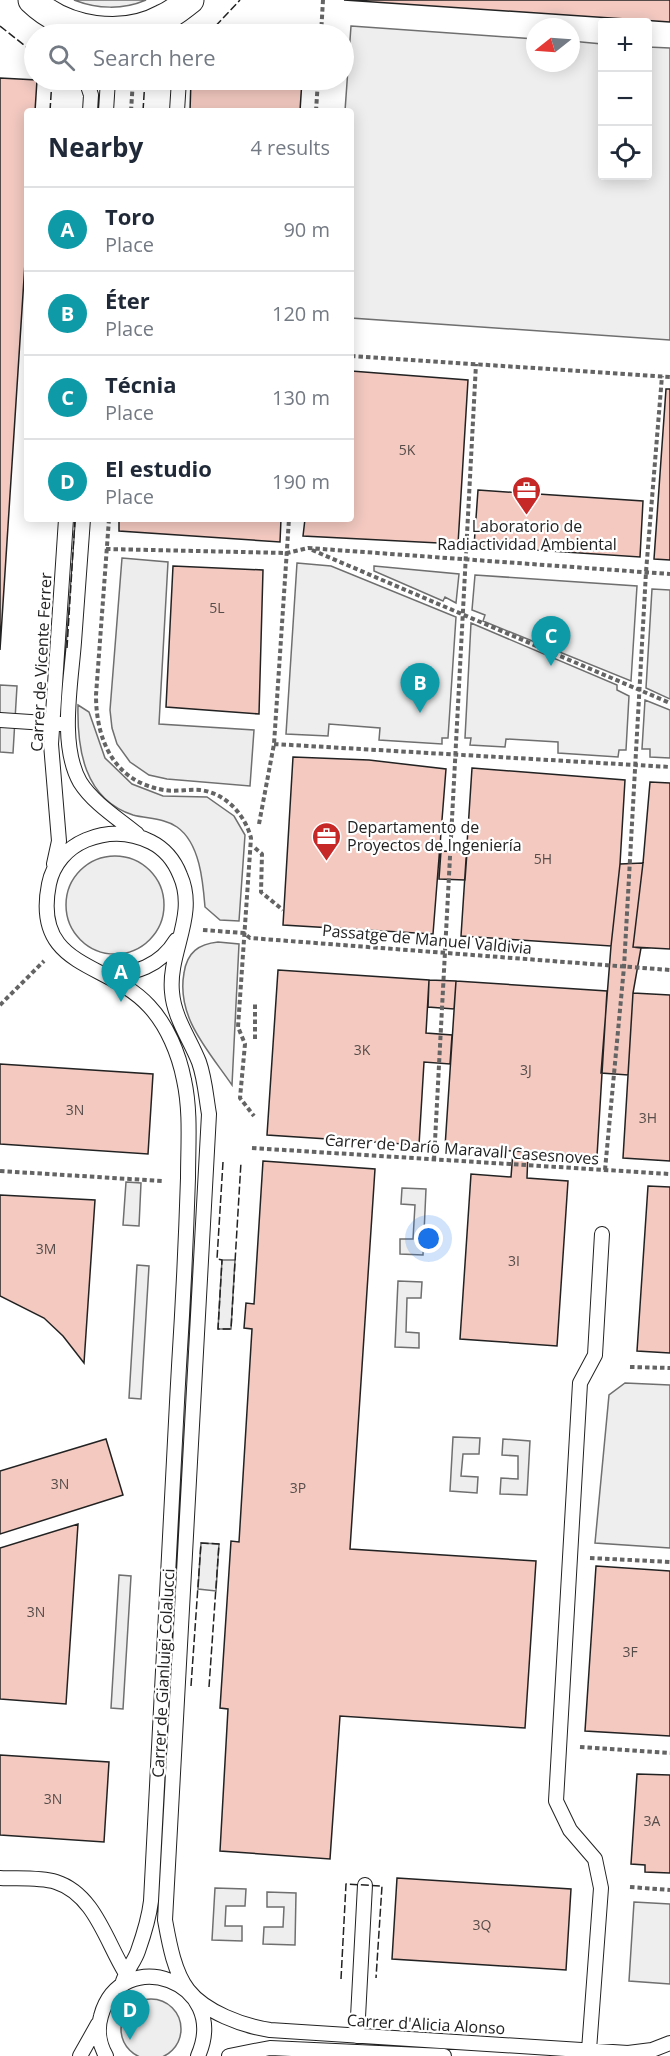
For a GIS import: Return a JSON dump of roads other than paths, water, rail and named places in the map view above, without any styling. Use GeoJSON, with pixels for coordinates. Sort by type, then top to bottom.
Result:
{"type":"FeatureCollection","features":[{"type":"Feature","properties":{"kind":"street"},"geometry":{"type":"LineString","coordinates":[[156,24],[190,0]]}},
{"type":"Feature","properties":{"kind":"street"},"geometry":{"type":"LineString","coordinates":[[37,4],[70,24]]}},
{"type":"Feature","properties":{"kind":"lane"},"geometry":{"type":"LineString","coordinates":[[37,4],[55,24]]}},
{"type":"Feature","properties":{"kind":"lane"},"geometry":{"type":"LineString","coordinates":[[89,90],[90,108]]}},
{"type":"Feature","properties":{"kind":"lane"},"geometry":{"type":"LineString","coordinates":[[105,108],[107,90]]}},
{"type":"Feature","properties":{"kind":"lane"},"geometry":{"type":"LineString","coordinates":[[177,108],[178,90]]}},
{"type":"Feature","properties":{"kind":"lane","name":"Carrer de Vicente Ferrer"},"geometry":{"type":"LineString","coordinates":[[50,877],[59,841],[52,768],[66,522]]}},
{"type":"Feature","properties":{"kind":"lane","name":"Carrer de Vicente Ferrer"},"geometry":{"type":"LineString","coordinates":[[83,522],[69,725],[72,764],[81,783],[92,796],[142,837]]}},
{"type":"Feature","properties":{"kind":"lane"},"geometry":{"type":"LineString","coordinates":[[0,720],[69,725]]}},
{"type":"Feature","properties":{"kind":"lane"},"geometry":{"type":"LineString","coordinates":[[80,2056],[111,1995],[124,1978],[139,1950],[148,1923],[151,1901],[186,1239],[188,1113],[184,1080],[176,1052],[164,1025],[149,1005],[128,988],[76,962],[59,946],[49,924],[46,900],[50,877],[63,855],[99,834],[120,832],[142,837],[162,848],[176,865],[184,885],[187,907],[183,928],[164,956],[144,969],[121,975],[98,972]]}},
{"type":"Feature","properties":{"kind":"lane","name":"Carrer de Gianluigi Colalucci"},"geometry":{"type":"LineString","coordinates":[[183,928],[171,975],[172,993],[180,1022],[200,1066],[209,1122],[165,1920],[176,1965],[199,2005],[204,2022],[204,2039],[198,2056]]}},
{"type":"Feature","properties":{"kind":"lane"},"geometry":{"type":"LineString","coordinates":[[590,2050],[601,1888],[595,1859],[570,1830],[556,1801],[580,1383],[595,1355],[602,1234]]}},
{"type":"Feature","properties":{"kind":"lane"},"geometry":{"type":"LineString","coordinates":[[0,1878],[53,1881],[67,1886],[93,1913],[124,1978]]}},
{"type":"Feature","properties":{"kind":"lane"},"geometry":{"type":"LineString","coordinates":[[357,2036],[365,1885]]}},
{"type":"Feature","properties":{"kind":"lane"},"geometry":{"type":"LineString","coordinates":[[111,1949],[117,1957],[123,1958],[139,1950]]}},
{"type":"Feature","properties":{"kind":"lane","name":"Carrer d'Alicia Alonso"},"geometry":{"type":"LineString","coordinates":[[124,1978],[157,1976],[174,1981],[219,2013],[246,2026],[270,2031],[641,2052],[670,2043]]}},
{"type":"Feature","properties":{"kind":"lane"},"geometry":{"type":"LineString","coordinates":[[99,2022],[99,2038],[106,2056]]}},
{"type":"Feature","properties":{"kind":"lane","name":"Carrer d'Alicia Alonso"},"geometry":{"type":"LineString","coordinates":[[229,2056],[270,2048],[444,2056]]}},
{"type":"Feature","properties":{"kind":"place","name":"Laboratorio de Radiactividad Ambiental"},"geometry":{"type":"Point","coordinates":[527,516]}},
{"type":"Feature","properties":{"kind":"place","name":"Técnia"},"geometry":{"type":"Point","coordinates":[551,666]}},
{"type":"Feature","properties":{"kind":"place","name":"Éter"},"geometry":{"type":"Point","coordinates":[420,713]}},
{"type":"Feature","properties":{"kind":"place","name":"Departamento de Proyectos de Ingeniería"},"geometry":{"type":"Point","coordinates":[326,862]}},
{"type":"Feature","properties":{"kind":"place","name":"Toro"},"geometry":{"type":"Point","coordinates":[121,1002]}},
{"type":"Feature","properties":{"kind":"place","name":"El estudio"},"geometry":{"type":"Point","coordinates":[130,2040]}}]}
